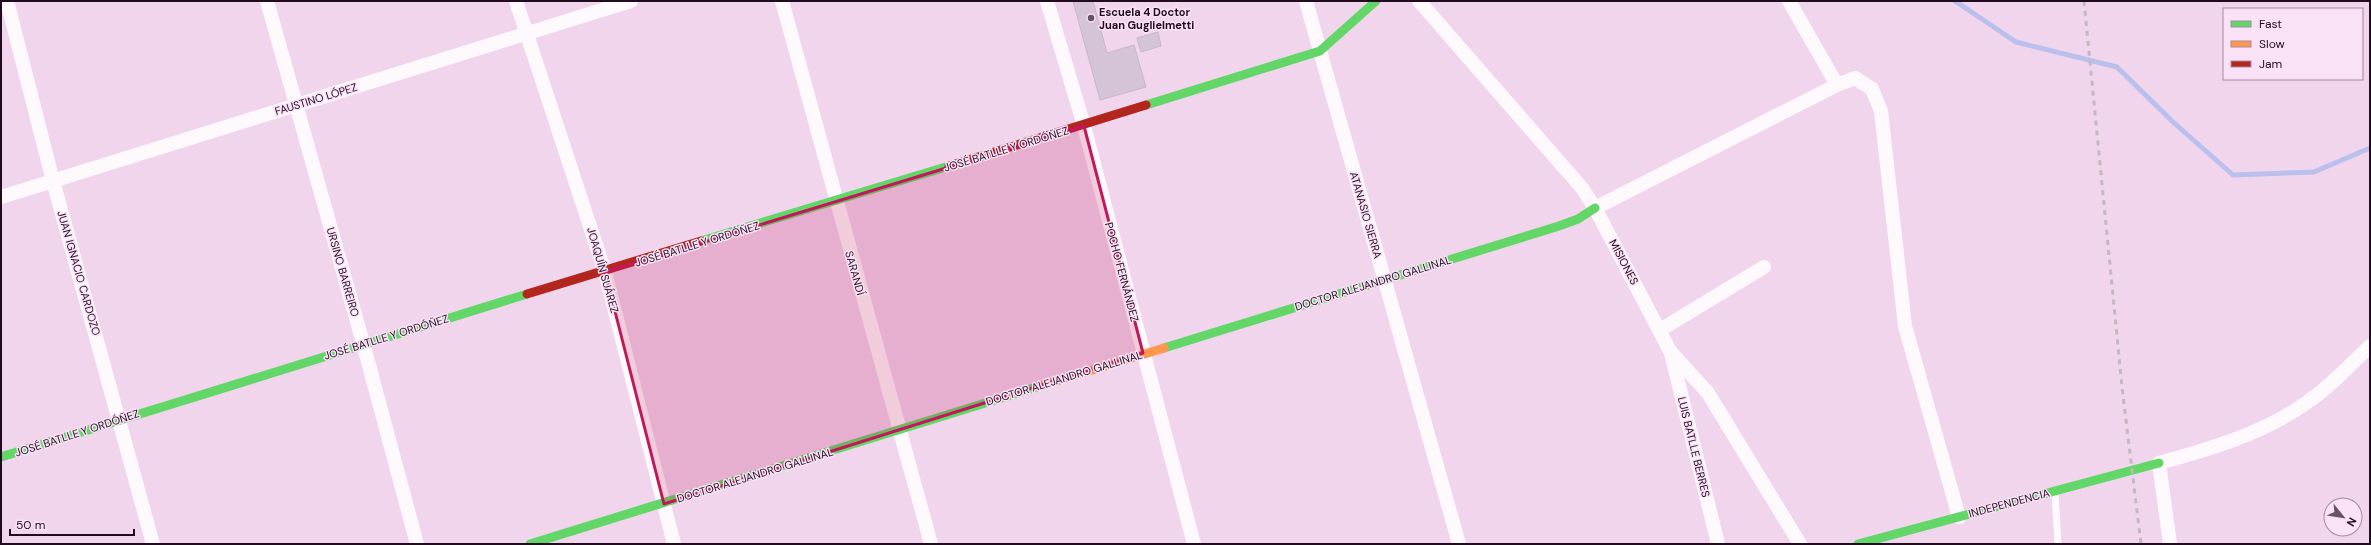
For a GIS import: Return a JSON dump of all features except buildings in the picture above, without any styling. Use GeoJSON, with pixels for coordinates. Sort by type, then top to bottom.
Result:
{"type":"FeatureCollection","features":[{"type":"Feature","properties":{"kind":"street","name":"JUAN IGNACIO CARDOZO"},"geometry":{"type":"LineString","coordinates":[[7,1],[53,180],[152,544]]}},
{"type":"Feature","properties":{"kind":"street","name":"URSINO BARREIRO"},"geometry":{"type":"LineString","coordinates":[[267,1],[363,343],[417,544]]}},
{"type":"Feature","properties":{"kind":"street","name":"JOAQUÍN SUÁREZ"},"geometry":{"type":"LineString","coordinates":[[516,1],[605,272],[674,544]]}},
{"type":"Feature","properties":{"kind":"street","name":"FAUSTINO LÓPEZ"},"geometry":{"type":"LineString","coordinates":[[1,197],[631,1]]}},
{"type":"Feature","properties":{"kind":"street","name":"SARANDÍ"},"geometry":{"type":"LineString","coordinates":[[782,1],[835,202],[931,544]]}},
{"type":"Feature","properties":{"kind":"street","name":"POCHO FERNÁNDEZ"},"geometry":{"type":"LineString","coordinates":[[1047,1],[1084,126],[1194,544]]}},
{"type":"Feature","properties":{"kind":"street","name":"ATANASIO SIERRA"},"geometry":{"type":"LineString","coordinates":[[1306,1],[1459,544]]}},
{"type":"Feature","properties":{"kind":"street","name":"JOSÉ BATLLE Y ORDÓÑEZ"},"geometry":{"type":"LineString","coordinates":[[1,457],[363,343],[605,272],[835,202],[1084,126],[1320,51],[1339,32],[1376,1]]}},
{"type":"Feature","properties":{"kind":"street","name":"MISIONES"},"geometry":{"type":"LineString","coordinates":[[1420,1],[1571,173],[1595,208],[1670,351],[1708,393],[1800,544]]}},
{"type":"Feature","properties":{"kind":"street"},"geometry":{"type":"LineString","coordinates":[[1789,1],[1837,85]]}},
{"type":"Feature","properties":{"kind":"street"},"geometry":{"type":"LineString","coordinates":[[1595,208],[1837,85],[1855,78],[1872,90],[1881,111],[1905,326],[1959,517]]}},
{"type":"Feature","properties":{"kind":"street","name":"DOCTOR ALEJANDRO GALLINAL"},"geometry":{"type":"LineString","coordinates":[[530,544],[664,504],[1143,353],[1559,226],[1578,219],[1595,208]]}},
{"type":"Feature","properties":{"kind":"street"},"geometry":{"type":"LineString","coordinates":[[1660,330],[1764,267]]}},
{"type":"Feature","properties":{"kind":"street"},"geometry":{"type":"LineString","coordinates":[[2170,544],[2159,463],[2237,439],[2288,415],[2326,387],[2370,346]]}},
{"type":"Feature","properties":{"kind":"street","name":"LUIS BATLLE BERRES"},"geometry":{"type":"LineString","coordinates":[[1670,351],[1718,544]]}},
{"type":"Feature","properties":{"kind":"street","name":"INDEPENDENCIA"},"geometry":{"type":"LineString","coordinates":[[1858,544],[2159,463]]}},
{"type":"Feature","properties":{"kind":"lane"},"geometry":{"type":"LineString","coordinates":[[2055,491],[2058,544]]}},
{"type":"Feature","properties":{"kind":"highlighted area"},"geometry":{"type":"Polygon","coordinates":[[[1084,126],[1143,353],[664,504],[605,272],[1084,126]]]}},
{"type":"Feature","properties":{"kind":"waterway"},"geometry":{"type":"LineString","coordinates":[[1955,1],[2016,42],[2117,67],[2173,122],[2233,175],[2314,172],[2370,148]]}},
{"type":"Feature","properties":{"kind":"railway"},"geometry":{"type":"LineString","coordinates":[[2084,1],[2122,387],[2141,544]]}},
{"type":"Feature","properties":{"kind":"traffic: fast"},"geometry":{"type":"LineString","coordinates":[[1146,105],[1320,51],[1376,1]]}},
{"type":"Feature","properties":{"kind":"traffic: fast"},"geometry":{"type":"LineString","coordinates":[[701,241],[949,166]]}},
{"type":"Feature","properties":{"kind":"traffic: fast"},"geometry":{"type":"LineString","coordinates":[[1164,348],[1559,226],[1578,219],[1595,208]]}},
{"type":"Feature","properties":{"kind":"traffic: fast"},"geometry":{"type":"LineString","coordinates":[[1,457],[527,294]]}},
{"type":"Feature","properties":{"kind":"traffic: fast"},"geometry":{"type":"LineString","coordinates":[[530,544],[1037,387]]}},
{"type":"Feature","properties":{"kind":"traffic: fast"},"geometry":{"type":"LineString","coordinates":[[1858,544],[2159,463]]}},
{"type":"Feature","properties":{"kind":"traffic: slow"},"geometry":{"type":"LineString","coordinates":[[1037,387],[1164,348]]}},
{"type":"Feature","properties":{"kind":"traffic: jam"},"geometry":{"type":"LineString","coordinates":[[949,166],[1146,105]]}},
{"type":"Feature","properties":{"kind":"traffic: jam"},"geometry":{"type":"LineString","coordinates":[[527,294],[701,241]]}},
{"type":"Feature","properties":{"kind":"place","name":"Escuela 4 Doctor Juan Guglielmetti"},"geometry":{"type":"Point","coordinates":[1091,18]}}]}
